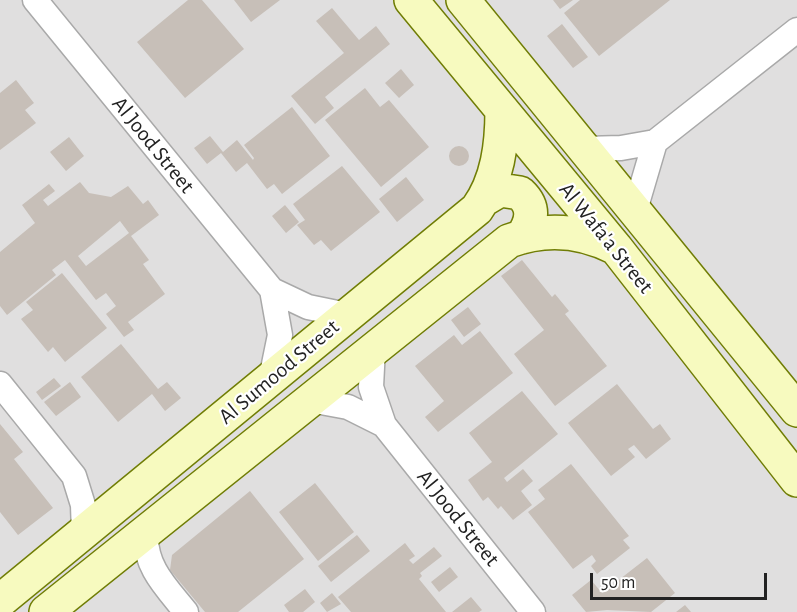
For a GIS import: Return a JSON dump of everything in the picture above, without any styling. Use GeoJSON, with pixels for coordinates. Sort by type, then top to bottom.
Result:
{"type":"FeatureCollection","features":[{"type":"Feature","properties":{"kind":"street","name":"Al Jood Street"},"geometry":{"type":"LineString","coordinates":[[34,0],[272,290],[308,307],[347,315]]}},
{"type":"Feature","properties":{"kind":"street","name":"Al Wafa'a Street"},"geometry":{"type":"LineString","coordinates":[[411,0],[616,248],[797,480]]}},
{"type":"Feature","properties":{"kind":"street","name":"Al Wafa'a Street"},"geometry":{"type":"LineString","coordinates":[[463,0],[797,410]]}},
{"type":"Feature","properties":{"kind":"street"},"geometry":{"type":"LineString","coordinates":[[584,149],[621,148],[655,142],[797,30]]}},
{"type":"Feature","properties":{"kind":"street","name":"Al Sumood Street"},"geometry":{"type":"LineString","coordinates":[[0,601],[466,219],[483,200],[496,166],[502,110]]}},
{"type":"Feature","properties":{"kind":"street"},"geometry":{"type":"LineString","coordinates":[[635,210],[655,142]]}},
{"type":"Feature","properties":{"kind":"street"},"geometry":{"type":"LineString","coordinates":[[483,200],[500,190],[520,193],[527,200],[531,219],[522,237]]}},
{"type":"Feature","properties":{"kind":"street","name":"Al Sumood Street"},"geometry":{"type":"LineString","coordinates":[[46,612],[496,250],[522,237],[541,232],[580,234],[616,248]]}},
{"type":"Feature","properties":{"kind":"street","name":"Al Jood Street"},"geometry":{"type":"LineString","coordinates":[[271,379],[280,335],[272,290]]}},
{"type":"Feature","properties":{"kind":"street","name":"Al Jood Street"},"geometry":{"type":"LineString","coordinates":[[373,348],[371,387],[384,425],[533,612]]}},
{"type":"Feature","properties":{"kind":"street"},"geometry":{"type":"LineString","coordinates":[[0,384],[74,476],[83,505],[84,533]]}},
{"type":"Feature","properties":{"kind":"street","name":"Al Jood Street"},"geometry":{"type":"LineString","coordinates":[[309,400],[348,407],[384,425]]}},
{"type":"Feature","properties":{"kind":"street"},"geometry":{"type":"LineString","coordinates":[[767,443],[797,465]]}},
{"type":"Feature","properties":{"kind":"street"},"geometry":{"type":"LineString","coordinates":[[146,533],[151,566],[186,612]]}},
{"type":"Feature","properties":{"kind":"shaded area"},"geometry":{"type":"Polygon","coordinates":[[[0,0],[797,0],[797,612],[0,612],[0,0]]]}},
{"type":"Feature","properties":{"kind":"building"},"geometry":{"type":"Polygon","coordinates":[[[188,0],[202,0],[244,49],[185,98],[137,42],[188,0]]]}},
{"type":"Feature","properties":{"kind":"building"},"geometry":{"type":"Polygon","coordinates":[[[234,0],[280,0],[251,22],[234,0]]]}},
{"type":"Feature","properties":{"kind":"building"},"geometry":{"type":"Polygon","coordinates":[[[553,0],[573,0],[560,9],[553,0]]]}},
{"type":"Feature","properties":{"kind":"building"},"geometry":{"type":"Polygon","coordinates":[[[580,0],[670,0],[599,56],[564,13],[580,0]]]}},
{"type":"Feature","properties":{"kind":"building"},"geometry":{"type":"Polygon","coordinates":[[[332,8],[359,40],[376,26],[390,44],[325,97],[334,108],[315,124],[291,96],[344,53],[316,21],[332,8]]]}},
{"type":"Feature","properties":{"kind":"building"},"geometry":{"type":"Polygon","coordinates":[[[562,24],[588,57],[573,68],[547,36],[562,24]]]}},
{"type":"Feature","properties":{"kind":"building"},"geometry":{"type":"Polygon","coordinates":[[[401,69],[414,85],[399,98],[385,83],[401,69]]]}},
{"type":"Feature","properties":{"kind":"building"},"geometry":{"type":"Polygon","coordinates":[[[16,80],[34,103],[25,110],[36,123],[0,150],[0,93],[16,80]]]}},
{"type":"Feature","properties":{"kind":"building"},"geometry":{"type":"Polygon","coordinates":[[[365,88],[380,107],[389,100],[429,147],[381,187],[325,120],[365,88]]]}},
{"type":"Feature","properties":{"kind":"building"},"geometry":{"type":"Polygon","coordinates":[[[292,107],[330,156],[282,194],[274,184],[267,189],[247,163],[236,172],[221,153],[207,164],[194,148],[210,136],[223,152],[237,140],[253,160],[254,158],[244,145],[292,107]]]}},
{"type":"Feature","properties":{"kind":"building"},"geometry":{"type":"Polygon","coordinates":[[[69,137],[84,156],[66,171],[50,152],[69,137]]]}},
{"type":"Feature","properties":{"kind":"building"},"geometry":{"type":"Polygon","coordinates":[[[459,146],[466,149],[469,156],[466,163],[459,166],[452,163],[449,156],[452,149],[459,146]]]}},
{"type":"Feature","properties":{"kind":"building"},"geometry":{"type":"Polygon","coordinates":[[[342,166],[380,212],[331,251],[321,240],[314,245],[297,225],[305,220],[293,204],[342,166]]]}},
{"type":"Feature","properties":{"kind":"building"},"geometry":{"type":"Polygon","coordinates":[[[406,177],[424,200],[397,222],[379,199],[406,177]]]}},
{"type":"Feature","properties":{"kind":"building"},"geometry":{"type":"Polygon","coordinates":[[[80,182],[89,193],[111,197],[128,186],[143,204],[148,200],[159,215],[131,236],[149,260],[143,264],[165,294],[128,322],[134,330],[124,337],[106,314],[116,306],[106,293],[96,300],[65,260],[52,270],[56,275],[7,315],[0,306],[0,252],[35,223],[22,205],[49,184],[55,191],[43,200],[48,206],[80,182]],[[120,221],[78,256],[86,266],[129,233],[120,221]]]}},
{"type":"Feature","properties":{"kind":"building"},"geometry":{"type":"Polygon","coordinates":[[[285,205],[299,222],[286,233],[272,216],[285,205]]]}},
{"type":"Feature","properties":{"kind":"building"},"geometry":{"type":"Polygon","coordinates":[[[522,260],[552,297],[555,294],[569,311],[565,314],[607,366],[555,406],[514,354],[544,330],[501,276],[522,260]]]}},
{"type":"Feature","properties":{"kind":"building"},"geometry":{"type":"Polygon","coordinates":[[[62,273],[107,328],[65,362],[53,347],[48,352],[21,319],[33,310],[26,302],[62,273]]]}},
{"type":"Feature","properties":{"kind":"building"},"geometry":{"type":"Polygon","coordinates":[[[468,307],[481,324],[464,337],[451,320],[468,307]]]}},
{"type":"Feature","properties":{"kind":"building"},"geometry":{"type":"Polygon","coordinates":[[[480,331],[513,373],[438,432],[425,417],[444,401],[415,366],[454,335],[462,345],[480,331]]]}},
{"type":"Feature","properties":{"kind":"building"},"geometry":{"type":"Polygon","coordinates":[[[121,344],[158,389],[167,382],[181,398],[165,411],[152,394],[118,422],[81,377],[121,344]]]}},
{"type":"Feature","properties":{"kind":"building"},"geometry":{"type":"Polygon","coordinates":[[[54,378],[61,386],[42,400],[36,392],[54,378]]]}},
{"type":"Feature","properties":{"kind":"building"},"geometry":{"type":"Polygon","coordinates":[[[70,382],[81,397],[56,416],[44,402],[70,382]]]}},
{"type":"Feature","properties":{"kind":"building"},"geometry":{"type":"Polygon","coordinates":[[[617,384],[653,429],[660,424],[671,439],[646,459],[634,445],[628,449],[635,457],[611,476],[568,423],[617,384]]]}},
{"type":"Feature","properties":{"kind":"building"},"geometry":{"type":"Polygon","coordinates":[[[522,391],[558,434],[504,478],[507,482],[523,469],[533,481],[521,491],[532,505],[513,520],[501,506],[498,509],[488,497],[483,501],[468,480],[492,462],[469,433],[522,391]]]}},
{"type":"Feature","properties":{"kind":"building"},"geometry":{"type":"Polygon","coordinates":[[[0,424],[23,452],[14,459],[53,508],[18,535],[0,512],[0,424]]]}},
{"type":"Feature","properties":{"kind":"building"},"geometry":{"type":"Polygon","coordinates":[[[571,464],[629,536],[623,540],[630,548],[597,574],[591,566],[596,561],[592,555],[573,569],[528,512],[545,499],[538,490],[571,464]]]}},
{"type":"Feature","properties":{"kind":"building"},"geometry":{"type":"Polygon","coordinates":[[[315,483],[354,532],[318,561],[279,512],[315,483]]]}},
{"type":"Feature","properties":{"kind":"building"},"geometry":{"type":"Polygon","coordinates":[[[250,491],[304,559],[238,612],[205,612],[170,570],[172,555],[250,491]]]}},
{"type":"Feature","properties":{"kind":"building"},"geometry":{"type":"Polygon","coordinates":[[[357,535],[370,551],[331,582],[318,566],[357,535]]]}},
{"type":"Feature","properties":{"kind":"building"},"geometry":{"type":"Polygon","coordinates":[[[405,543],[415,556],[409,560],[413,564],[434,547],[442,556],[420,573],[422,576],[419,579],[446,612],[351,612],[338,597],[405,543]]]}},
{"type":"Feature","properties":{"kind":"building"},"geometry":{"type":"Polygon","coordinates":[[[647,558],[675,593],[651,612],[607,610],[586,612],[572,595],[591,580],[602,593],[647,558]]]}},
{"type":"Feature","properties":{"kind":"building"},"geometry":{"type":"Polygon","coordinates":[[[450,567],[458,577],[439,592],[431,582],[450,567]]]}},
{"type":"Feature","properties":{"kind":"building"},"geometry":{"type":"Polygon","coordinates":[[[305,589],[315,602],[303,612],[289,612],[284,605],[305,589]]]}},
{"type":"Feature","properties":{"kind":"building"},"geometry":{"type":"Polygon","coordinates":[[[332,593],[341,604],[327,612],[320,603],[332,593]]]}},
{"type":"Feature","properties":{"kind":"building"},"geometry":{"type":"Polygon","coordinates":[[[471,597],[482,610],[452,612],[471,597]]]}},
{"type":"Feature","properties":{"kind":"building"},"geometry":{"type":"Polygon","coordinates":[[[685,605],[691,612],[676,612],[685,605]]]}}]}
